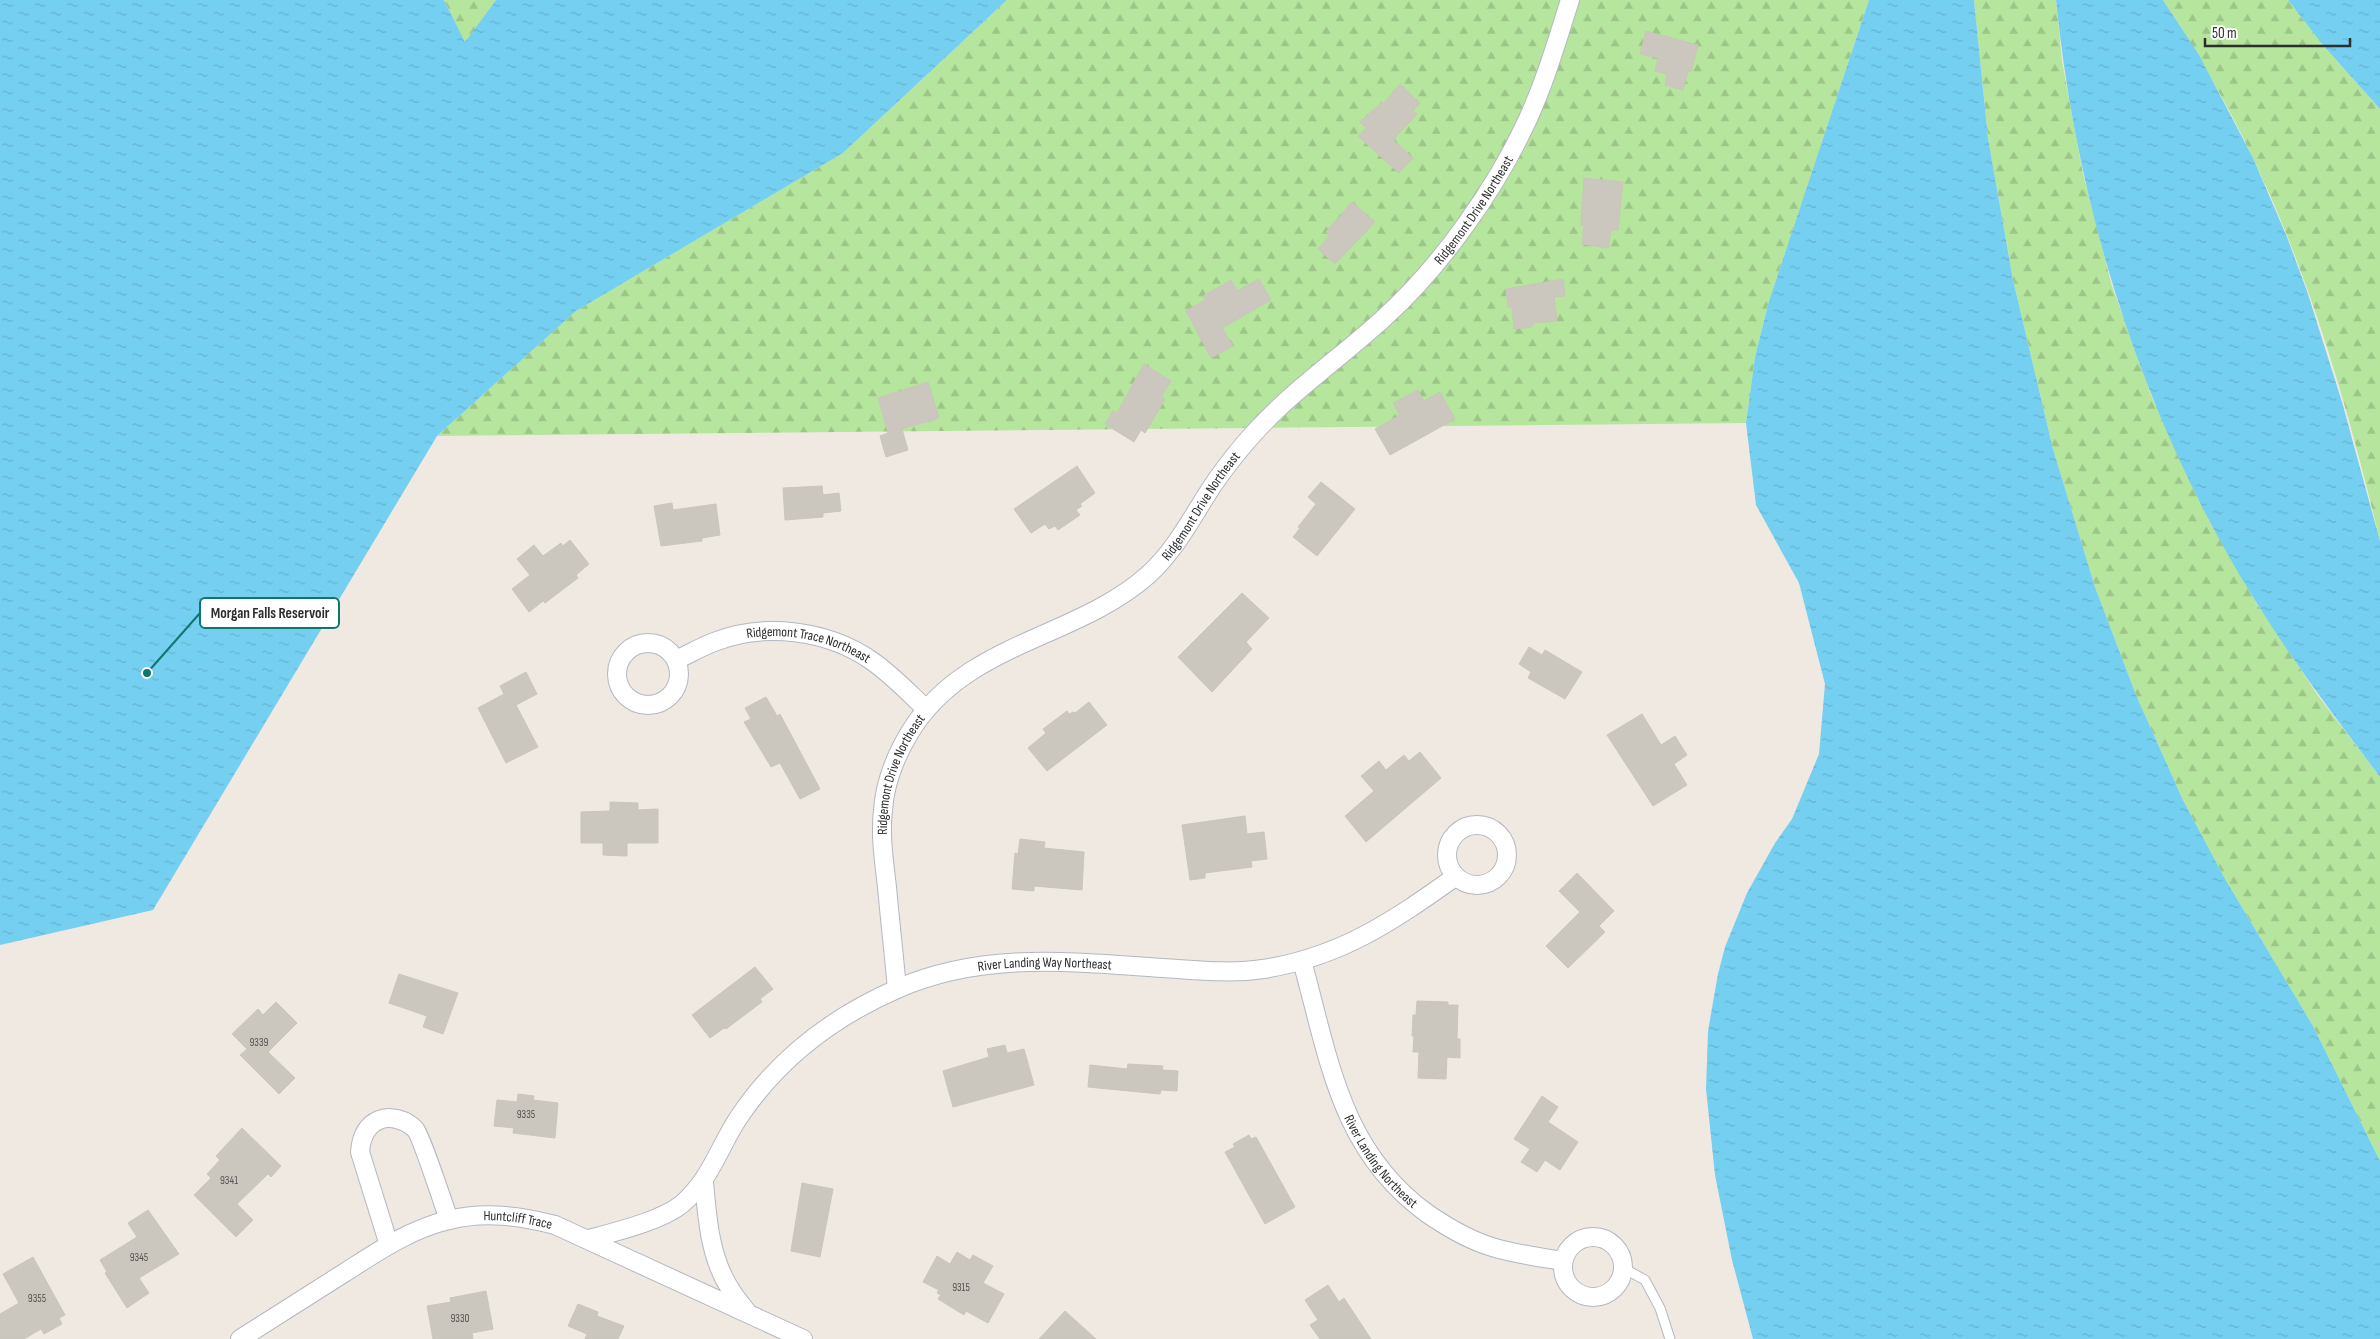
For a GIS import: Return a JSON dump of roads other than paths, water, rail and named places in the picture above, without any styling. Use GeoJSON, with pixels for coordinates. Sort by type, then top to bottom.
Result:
{"type":"FeatureCollection","features":[{"type":"Feature","properties":{"kind":"street","name":"Ridgemont Drive Northeast"},"geometry":{"type":"LineString","coordinates":[[898,989],[882,845],[883,810],[887,784],[897,757],[910,732],[926,709],[947,688],[971,671],[1006,651],[1110,602],[1148,575],[1176,544],[1217,479],[1255,432],[1284,403],[1386,317],[1420,282],[1452,244],[1504,165],[1527,121],[1542,85],[1570,0]]}},
{"type":"Feature","properties":{"kind":"street","name":"Ridgemont Trace Northeast"},"geometry":{"type":"LineString","coordinates":[[676,660],[715,641],[746,633],[779,631],[812,635],[844,645],[870,660],[892,676],[926,709]]}},
{"type":"Feature","properties":{"kind":"street","name":"River Landing Way Northeast"},"geometry":{"type":"LineString","coordinates":[[588,1239],[628,1228],[680,1205],[704,1182],[739,1117],[784,1063],[806,1042],[836,1021],[898,989],[953,971],[1016,961],[1050,961],[1220,972],[1261,970],[1302,961],[1361,939],[1398,917],[1455,877]]}},
{"type":"Feature","properties":{"kind":"street","name":"River Landing Northeast"},"geometry":{"type":"LineString","coordinates":[[1302,961],[1339,1098],[1357,1136],[1378,1168],[1410,1201],[1448,1228],[1490,1247],[1563,1261]]}},
{"type":"Feature","properties":{"kind":"street"},"geometry":{"type":"LineString","coordinates":[[389,1245],[360,1152],[361,1140],[365,1131],[379,1120],[399,1118],[416,1129],[449,1220]]}},
{"type":"Feature","properties":{"kind":"street"},"geometry":{"type":"LineString","coordinates":[[704,1182],[708,1227],[717,1259],[728,1286],[749,1314]]}},
{"type":"Feature","properties":{"kind":"street","name":"Huntcliff Trace"},"geometry":{"type":"LineString","coordinates":[[240,1339],[389,1245],[418,1230],[449,1220],[486,1215],[519,1216],[555,1225],[803,1339]]}},
{"type":"Feature","properties":{"kind":"street"},"geometry":{"type":"LineString","coordinates":[[1591,1236],[1601,1238],[1613,1244],[1620,1255],[1623,1268],[1620,1281],[1611,1291],[1600,1296],[1588,1297],[1576,1292],[1568,1284],[1563,1273],[1563,1261],[1566,1252],[1573,1244],[1591,1236]]}},
{"type":"Feature","properties":{"kind":"lane"},"geometry":{"type":"LineString","coordinates":[[1623,1268],[1646,1280],[1660,1308],[1670,1339]]}},
{"type":"Feature","properties":{"kind":"water"},"geometry":{"type":"Polygon","coordinates":[[[0,0],[444,0],[465,42],[496,0],[1007,0],[843,153],[576,311],[437,436],[153,910],[0,945],[0,0]]]}},
{"type":"Feature","properties":{"kind":"water"},"geometry":{"type":"Polygon","coordinates":[[[1869,0],[1974,0],[1988,138],[2013,280],[2053,449],[2095,587],[2136,695],[2183,800],[2224,877],[2313,1026],[2380,1161],[2380,1339],[1753,1339],[1732,1260],[1715,1175],[1706,1089],[1708,1031],[1718,974],[1725,947],[1747,893],[1775,843],[1792,819],[1819,754],[1825,684],[1799,583],[1756,505],[1746,423],[1755,357],[1769,301],[1869,0]]]}},
{"type":"Feature","properties":{"kind":"water"},"geometry":{"type":"Polygon","coordinates":[[[2056,0],[2163,0],[2199,55],[2253,158],[2287,237],[2307,291],[2342,402],[2380,541],[2380,777],[2332,713],[2256,602],[2216,533],[2180,461],[2149,388],[2122,312],[2099,235],[2080,158],[2066,79],[2056,0]]]}},
{"type":"Feature","properties":{"kind":"water"},"geometry":{"type":"Polygon","coordinates":[[[2288,0],[2380,0],[2380,109],[2322,44],[2288,0]]]}},
{"type":"Feature","properties":{"kind":"place","name":"Morgan Falls Reservoir"},"geometry":{"type":"Point","coordinates":[147,673]}}]}
